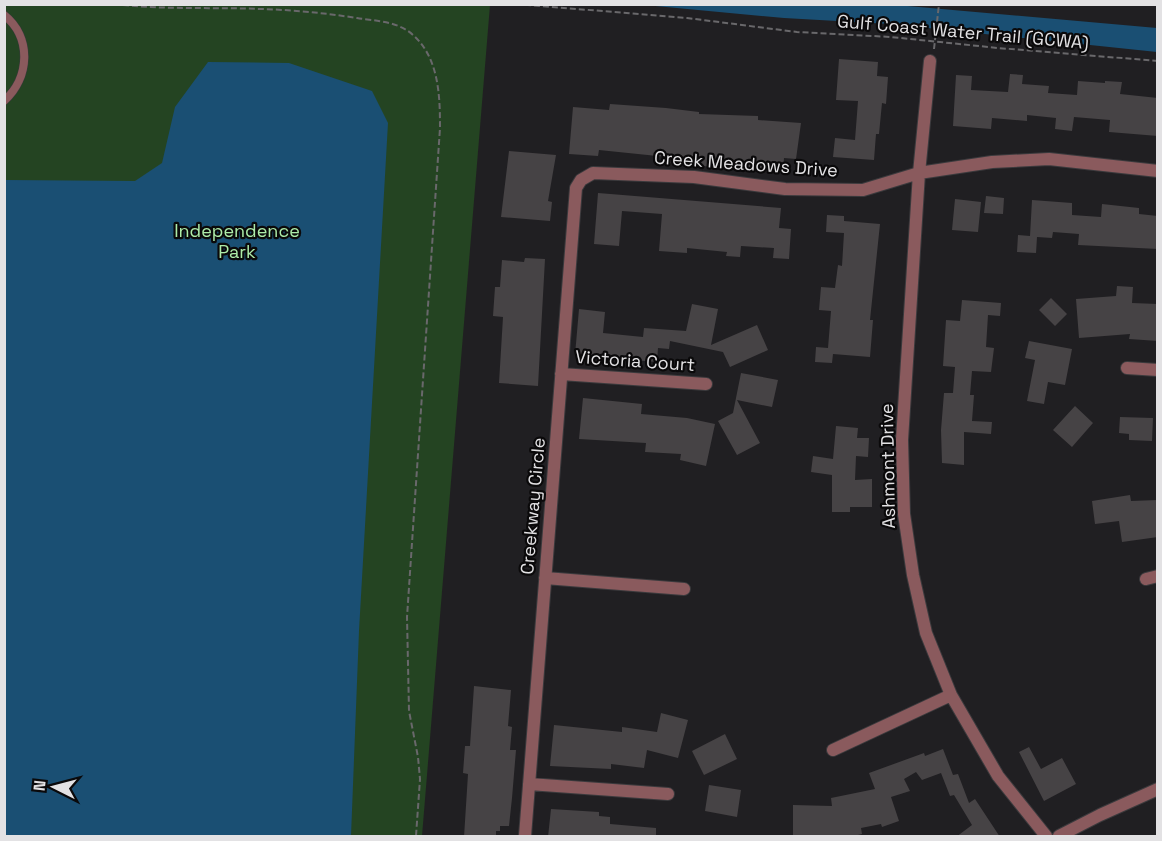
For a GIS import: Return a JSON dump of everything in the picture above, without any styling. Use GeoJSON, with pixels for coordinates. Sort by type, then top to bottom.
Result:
{"type":"FeatureCollection","features":[{"type":"Feature","properties":{"kind":"street","name":"Ashmont Drive"},"geometry":{"type":"LineString","coordinates":[[930,61],[919,173],[902,440],[903,514],[926,633],[951,695],[998,776],[1046,837]]}},
{"type":"Feature","properties":{"kind":"street","name":"Creek Meadows Drive"},"geometry":{"type":"LineString","coordinates":[[581,180],[593,173],[694,177],[785,189],[863,190],[919,173],[992,162],[1049,159],[1158,171]]}},
{"type":"Feature","properties":{"kind":"street","name":"Creekway Circle"},"geometry":{"type":"LineString","coordinates":[[525,837],[576,188],[581,180]]}},
{"type":"Feature","properties":{"kind":"street"},"geometry":{"type":"LineString","coordinates":[[1127,368],[1158,370]]}},
{"type":"Feature","properties":{"kind":"street","name":"Victoria Court"},"geometry":{"type":"LineString","coordinates":[[561,375],[706,384]]}},
{"type":"Feature","properties":{"kind":"street"},"geometry":{"type":"LineString","coordinates":[[545,578],[684,589]]}},
{"type":"Feature","properties":{"kind":"street"},"geometry":{"type":"LineString","coordinates":[[833,750],[951,695]]}},
{"type":"Feature","properties":{"kind":"street"},"geometry":{"type":"LineString","coordinates":[[530,784],[668,794]]}},
{"type":"Feature","properties":{"kind":"street"},"geometry":{"type":"LineString","coordinates":[[1059,837],[1100,815],[1158,789]]}},
{"type":"Feature","properties":{"kind":"lane"},"geometry":{"type":"LineString","coordinates":[[4,15],[19,31],[25,52],[22,75],[13,93],[4,101]]}},
{"type":"Feature","properties":{"kind":"path"},"geometry":{"type":"LineString","coordinates":[[114,4],[182,9],[260,9],[389,22],[412,33],[427,50],[439,92],[440,128],[407,617],[409,711],[420,779],[416,837]]}},
{"type":"Feature","properties":{"kind":"path","name":"Gulf Coast Water Trail (GCWA)"},"geometry":{"type":"LineString","coordinates":[[516,4],[687,18],[797,32],[891,37],[1158,61]]}},
{"type":"Feature","properties":{"kind":"path"},"geometry":{"type":"LineString","coordinates":[[935,37],[939,4]]}},
{"type":"Feature","properties":{"kind":"green space","name":"Independence Park"},"geometry":{"type":"Polygon","coordinates":[[[5,5],[490,5],[422,836],[5,836],[5,5]]]}},
{"type":"Feature","properties":{"kind":"water"},"geometry":{"type":"Polygon","coordinates":[[[885,4],[1157,28],[1157,52],[890,24],[784,18],[645,5],[885,4]]]}},
{"type":"Feature","properties":{"kind":"water","name":"Independence Park"},"geometry":{"type":"Polygon","coordinates":[[[208,62],[289,63],[372,91],[388,123],[359,631],[351,836],[5,836],[5,180],[135,181],[162,163],[175,107],[208,62]]]}},
{"type":"Feature","properties":{"kind":"building"},"geometry":{"type":"Polygon","coordinates":[[[839,59],[878,62],[877,76],[888,77],[886,104],[882,103],[874,160],[833,157],[835,138],[855,140],[858,101],[836,100],[839,59]]]}},
{"type":"Feature","properties":{"kind":"building"},"geometry":{"type":"Polygon","coordinates":[[[1010,74],[1023,75],[1022,84],[1049,86],[1048,93],[1077,95],[1078,81],[1122,82],[1120,94],[1158,98],[1158,136],[1109,132],[1110,120],[1074,117],[1072,131],[1055,129],[1056,118],[1027,115],[1027,121],[992,118],[991,129],[953,126],[956,75],[972,76],[971,90],[1008,92],[1010,74]]]}},
{"type":"Feature","properties":{"kind":"building"},"geometry":{"type":"Polygon","coordinates":[[[610,104],[666,108],[699,112],[699,114],[758,116],[758,120],[801,123],[796,159],[784,158],[783,173],[667,163],[667,157],[599,150],[598,156],[569,154],[573,107],[609,110],[610,104]]]}},
{"type":"Feature","properties":{"kind":"building"},"geometry":{"type":"Polygon","coordinates":[[[509,151],[556,155],[548,201],[552,202],[550,221],[501,217],[509,151]]]}},
{"type":"Feature","properties":{"kind":"building"},"geometry":{"type":"Polygon","coordinates":[[[598,193],[781,208],[779,228],[791,229],[789,259],[773,258],[774,248],[741,246],[740,257],[726,256],[727,252],[687,248],[687,253],[659,251],[662,214],[622,211],[619,246],[594,244],[598,193]]]}},
{"type":"Feature","properties":{"kind":"building"},"geometry":{"type":"Polygon","coordinates":[[[986,196],[1004,198],[1003,214],[984,213],[986,196]]]}},
{"type":"Feature","properties":{"kind":"building"},"geometry":{"type":"Polygon","coordinates":[[[955,199],[981,202],[978,232],[952,230],[955,199]]]}},
{"type":"Feature","properties":{"kind":"building"},"geometry":{"type":"Polygon","coordinates":[[[1032,200],[1072,203],[1072,215],[1101,217],[1102,204],[1139,208],[1139,214],[1158,216],[1158,249],[1078,245],[1079,234],[1053,232],[1052,238],[1037,237],[1036,253],[1017,252],[1018,235],[1030,236],[1032,200]]]}},
{"type":"Feature","properties":{"kind":"building"},"geometry":{"type":"Polygon","coordinates":[[[827,215],[844,216],[844,221],[880,224],[870,320],[873,320],[870,357],[833,354],[832,363],[815,362],[816,347],[828,348],[831,311],[819,310],[821,287],[835,288],[838,265],[842,266],[844,233],[826,232],[827,215]]]}},
{"type":"Feature","properties":{"kind":"building"},"geometry":{"type":"Polygon","coordinates":[[[525,258],[545,259],[538,386],[499,383],[503,317],[493,316],[495,287],[500,287],[502,260],[524,262],[525,258]]]}},
{"type":"Feature","properties":{"kind":"building"},"geometry":{"type":"Polygon","coordinates":[[[1117,286],[1133,287],[1132,303],[1158,304],[1158,341],[1129,339],[1130,334],[1079,338],[1076,299],[1116,296],[1117,286]]]}},
{"type":"Feature","properties":{"kind":"building"},"geometry":{"type":"Polygon","coordinates":[[[1051,298],[1067,314],[1055,326],[1039,310],[1051,298]]]}},
{"type":"Feature","properties":{"kind":"building"},"geometry":{"type":"Polygon","coordinates":[[[962,300],[1001,303],[1000,316],[988,315],[986,347],[994,348],[991,372],[972,371],[970,395],[974,395],[972,421],[992,422],[991,434],[964,432],[964,465],[942,463],[941,430],[944,393],[953,393],[955,367],[943,366],[946,320],[960,321],[962,300]]]}},
{"type":"Feature","properties":{"kind":"building"},"geometry":{"type":"Polygon","coordinates":[[[692,304],[718,309],[711,345],[757,325],[768,350],[730,367],[723,352],[670,341],[669,349],[658,348],[657,362],[575,355],[579,309],[605,312],[603,333],[643,337],[644,328],[686,331],[692,304]]]}},
{"type":"Feature","properties":{"kind":"building"},"geometry":{"type":"Polygon","coordinates":[[[1029,341],[1072,349],[1065,385],[1048,382],[1044,404],[1027,401],[1035,360],[1025,358],[1029,341]]]}},
{"type":"Feature","properties":{"kind":"building"},"geometry":{"type":"Polygon","coordinates":[[[741,373],[778,380],[772,407],[737,400],[760,443],[737,455],[718,421],[733,413],[741,373]]]}},
{"type":"Feature","properties":{"kind":"building"},"geometry":{"type":"Polygon","coordinates":[[[583,398],[642,404],[641,414],[687,418],[715,424],[706,466],[680,460],[681,454],[645,452],[646,443],[579,439],[583,398]]]}},
{"type":"Feature","properties":{"kind":"building"},"geometry":{"type":"Polygon","coordinates":[[[1075,406],[1093,423],[1072,447],[1053,430],[1075,406]]]}},
{"type":"Feature","properties":{"kind":"building"},"geometry":{"type":"Polygon","coordinates":[[[1120,417],[1153,418],[1152,441],[1129,440],[1129,434],[1119,433],[1120,417]]]}},
{"type":"Feature","properties":{"kind":"building"},"geometry":{"type":"Polygon","coordinates":[[[836,426],[858,428],[857,438],[869,438],[868,457],[856,456],[855,480],[872,479],[872,507],[850,507],[850,512],[832,512],[832,475],[811,472],[813,456],[833,459],[836,426]]]}},
{"type":"Feature","properties":{"kind":"building"},"geometry":{"type":"Polygon","coordinates":[[[1130,495],[1131,501],[1158,500],[1158,537],[1122,542],[1119,521],[1095,524],[1092,501],[1130,495]]]}},
{"type":"Feature","properties":{"kind":"building"},"geometry":{"type":"Polygon","coordinates":[[[474,686],[511,690],[508,726],[512,727],[510,750],[516,750],[512,798],[509,826],[500,826],[500,831],[496,831],[496,837],[464,837],[468,774],[463,773],[465,746],[470,746],[474,686]]]}},
{"type":"Feature","properties":{"kind":"building"},"geometry":{"type":"Polygon","coordinates":[[[661,713],[688,720],[678,758],[647,750],[644,768],[611,764],[611,769],[550,766],[554,725],[622,732],[622,727],[657,732],[661,713]]]}},
{"type":"Feature","properties":{"kind":"building"},"geometry":{"type":"Polygon","coordinates":[[[725,734],[737,759],[704,775],[692,751],[725,734]]]}},
{"type":"Feature","properties":{"kind":"building"},"geometry":{"type":"Polygon","coordinates":[[[1029,747],[1041,769],[1062,758],[1076,784],[1044,801],[1019,752],[1029,747]]]}},
{"type":"Feature","properties":{"kind":"building"},"geometry":{"type":"Polygon","coordinates":[[[943,749],[953,775],[958,774],[969,803],[975,799],[1000,837],[956,837],[972,825],[954,795],[950,796],[941,773],[922,780],[916,772],[904,779],[910,791],[891,797],[899,821],[882,827],[881,824],[861,828],[862,834],[850,837],[793,836],[793,805],[832,806],[831,798],[875,789],[869,773],[924,753],[925,756],[943,749]]]}},
{"type":"Feature","properties":{"kind":"building"},"geometry":{"type":"Polygon","coordinates":[[[709,785],[741,790],[737,817],[705,811],[709,785]]]}},
{"type":"Feature","properties":{"kind":"building"},"geometry":{"type":"Polygon","coordinates":[[[551,809],[599,812],[599,816],[610,817],[610,824],[656,828],[656,837],[548,837],[551,809]]]}}]}
